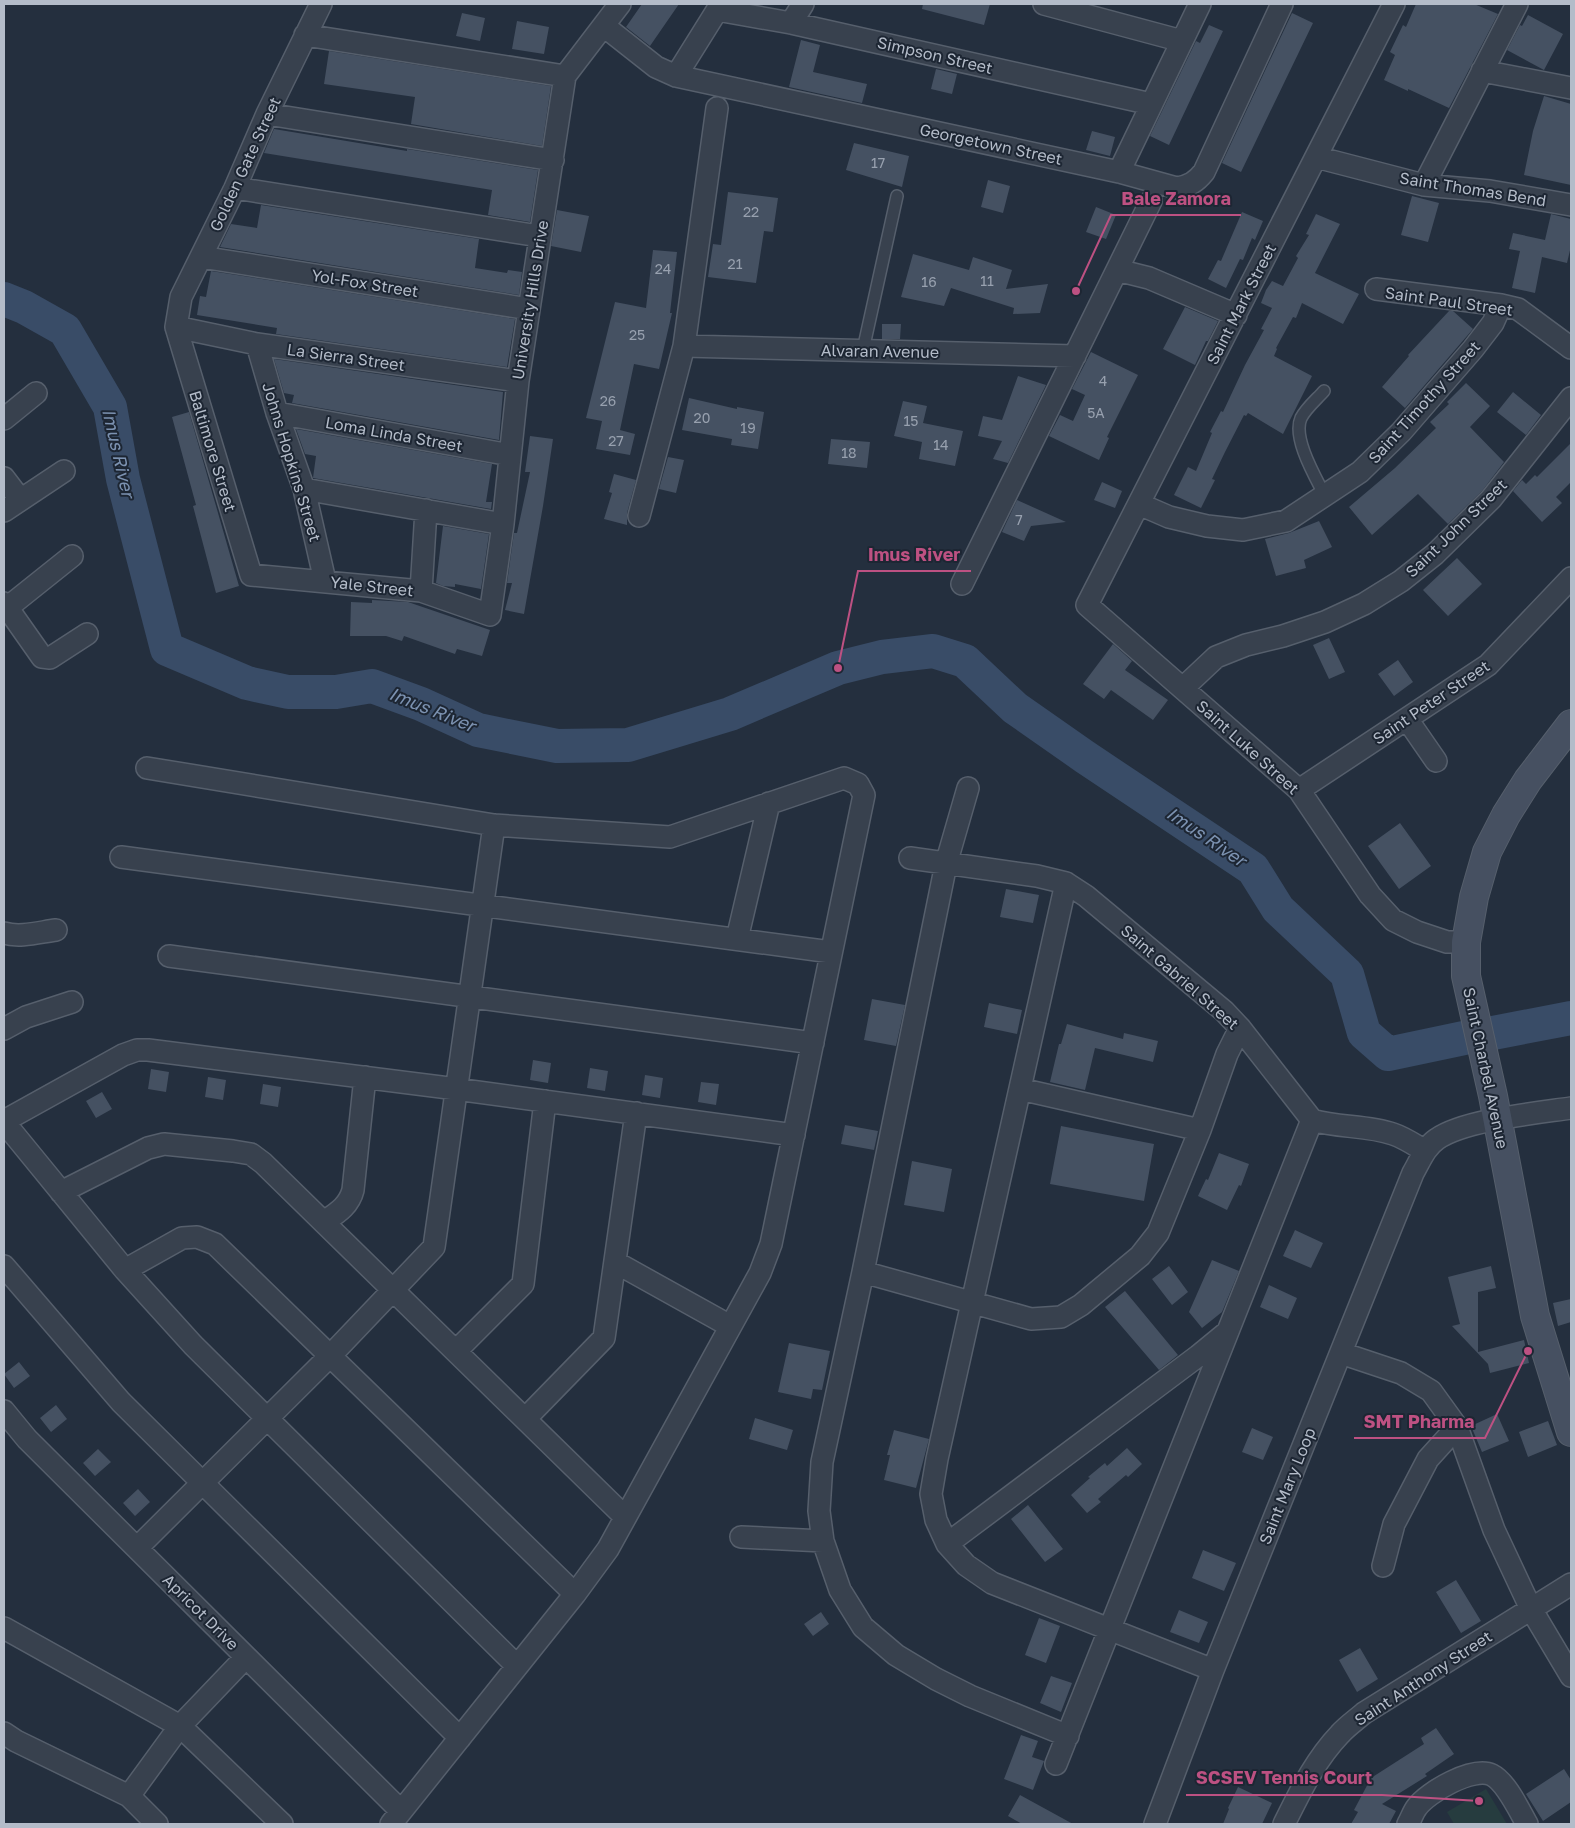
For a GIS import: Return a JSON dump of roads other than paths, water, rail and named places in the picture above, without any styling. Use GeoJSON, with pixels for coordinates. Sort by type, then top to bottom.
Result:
{"type":"FeatureCollection","features":[{"type":"Feature","properties":{"kind":"street","name":"Golden Gate Street"},"geometry":{"type":"LineString","coordinates":[[176,327],[181,297],[235,188],[267,114],[321,4]]}},
{"type":"Feature","properties":{"kind":"street","name":"University Hills Drive"},"geometry":{"type":"LineString","coordinates":[[490,615],[503,524],[518,382],[566,76],[620,4]]}},
{"type":"Feature","properties":{"kind":"street"},"geometry":{"type":"LineString","coordinates":[[791,23],[804,4]]}},
{"type":"Feature","properties":{"kind":"street"},"geometry":{"type":"LineString","coordinates":[[1044,4],[1182,42]]}},
{"type":"Feature","properties":{"kind":"street"},"geometry":{"type":"LineString","coordinates":[[1118,172],[1200,4]]}},
{"type":"Feature","properties":{"kind":"street","name":"Georgetown Street"},"geometry":{"type":"LineString","coordinates":[[604,26],[656,67],[676,76],[1118,172],[1177,188],[1187,187],[1197,181],[1204,172],[1282,4]]}},
{"type":"Feature","properties":{"kind":"street","name":"Saint Mark Street"},"geometry":{"type":"LineString","coordinates":[[1087,605],[1394,4]]}},
{"type":"Feature","properties":{"kind":"street"},"geometry":{"type":"LineString","coordinates":[[1424,185],[1517,4]]}},
{"type":"Feature","properties":{"kind":"street"},"geometry":{"type":"LineString","coordinates":[[676,76],[719,7]]}},
{"type":"Feature","properties":{"kind":"street","name":"Simpson Street"},"geometry":{"type":"LineString","coordinates":[[719,7],[1152,104]]}},
{"type":"Feature","properties":{"kind":"street"},"geometry":{"type":"LineString","coordinates":[[305,35],[566,76]]}},
{"type":"Feature","properties":{"kind":"street"},"geometry":{"type":"LineString","coordinates":[[1482,71],[1571,88]]}},
{"type":"Feature","properties":{"kind":"street"},"geometry":{"type":"LineString","coordinates":[[639,516],[684,346],[717,108]]}},
{"type":"Feature","properties":{"kind":"street"},"geometry":{"type":"LineString","coordinates":[[267,114],[552,160]]}},
{"type":"Feature","properties":{"kind":"street","name":"Saint Thomas Bend"},"geometry":{"type":"LineString","coordinates":[[1316,157],[1424,185],[1490,191],[1571,205]]}},
{"type":"Feature","properties":{"kind":"street"},"geometry":{"type":"LineString","coordinates":[[235,188],[540,236]]}},
{"type":"Feature","properties":{"kind":"street"},"geometry":{"type":"LineString","coordinates":[[962,584],[1152,201]]}},
{"type":"Feature","properties":{"kind":"street","name":"Yol-Fox Street"},"geometry":{"type":"LineString","coordinates":[[201,257],[529,308]]}},
{"type":"Feature","properties":{"kind":"street"},"geometry":{"type":"LineString","coordinates":[[1117,270],[1149,278],[1236,315]]}},
{"type":"Feature","properties":{"kind":"street","name":"Saint Paul Street"},"geometry":{"type":"LineString","coordinates":[[1376,289],[1501,305],[1518,309],[1571,348]]}},
{"type":"Feature","properties":{"kind":"street","name":"Saint Timothy Street"},"geometry":{"type":"LineString","coordinates":[[1139,504],[1169,517],[1207,526],[1243,530],[1286,521],[1360,472],[1401,432],[1473,349],[1493,323],[1501,305]]}},
{"type":"Feature","properties":{"kind":"street","name":"La Sierra Street"},"geometry":{"type":"LineString","coordinates":[[176,327],[257,344],[518,382]]}},
{"type":"Feature","properties":{"kind":"street","name":"Baltimore Street"},"geometry":{"type":"LineString","coordinates":[[176,327],[251,576]]}},
{"type":"Feature","properties":{"kind":"street","name":"Johns Hopkins Street"},"geometry":{"type":"LineString","coordinates":[[257,344],[304,489],[326,581]]}},
{"type":"Feature","properties":{"kind":"street","name":"Alvaran Avenue"},"geometry":{"type":"LineString","coordinates":[[684,346],[1075,356]]}},
{"type":"Feature","properties":{"kind":"street"},"geometry":{"type":"LineString","coordinates":[[4,420],[36,393]]}},
{"type":"Feature","properties":{"kind":"street","name":"Saint John Street"},"geometry":{"type":"LineString","coordinates":[[1183,688],[1216,657],[1246,645],[1283,636],[1325,622],[1364,604],[1401,581],[1435,554],[1491,499],[1571,398]]}},
{"type":"Feature","properties":{"kind":"street","name":"Loma Linda Street"},"geometry":{"type":"LineString","coordinates":[[278,413],[510,455]]}},
{"type":"Feature","properties":{"kind":"street"},"geometry":{"type":"LineString","coordinates":[[4,478],[12,505],[64,471]]}},
{"type":"Feature","properties":{"kind":"street"},"geometry":{"type":"LineString","coordinates":[[304,489],[503,524]]}},
{"type":"Feature","properties":{"kind":"street"},"geometry":{"type":"LineString","coordinates":[[421,591],[426,510]]}},
{"type":"Feature","properties":{"kind":"street"},"geometry":{"type":"LineString","coordinates":[[72,556],[6,606],[42,657],[50,658],[87,634]]}},
{"type":"Feature","properties":{"kind":"street","name":"Yale Street"},"geometry":{"type":"LineString","coordinates":[[251,576],[326,581],[421,591],[490,615]]}},
{"type":"Feature","properties":{"kind":"street","name":"Saint Peter Street"},"geometry":{"type":"LineString","coordinates":[[1299,790],[1488,665],[1567,590]]}},
{"type":"Feature","properties":{"kind":"street","name":"Saint Luke Street"},"geometry":{"type":"LineString","coordinates":[[1087,605],[1299,790],[1370,895],[1393,920],[1416,932],[1447,942],[1466,942]]}},
{"type":"Feature","properties":{"kind":"street"},"geometry":{"type":"LineString","coordinates":[[1407,719],[1436,761]]}},
{"type":"Feature","properties":{"kind":"street","name":"Saint Charbel Avenue"},"geometry":{"type":"LineString","coordinates":[[1571,724],[1528,780],[1506,815],[1487,852],[1474,896],[1466,942],[1466,976],[1495,1108],[1535,1316],[1571,1432]]}},
{"type":"Feature","properties":{"kind":"street"},"geometry":{"type":"LineString","coordinates":[[147,768],[494,824],[670,837],[844,778],[858,784],[864,795],[771,1244],[760,1274],[608,1549],[575,1594],[396,1818]]}},
{"type":"Feature","properties":{"kind":"street"},"geometry":{"type":"LineString","coordinates":[[968,788],[946,864],[863,1272],[822,1462],[818,1511],[823,1541],[840,1590],[863,1627],[896,1656],[936,1679],[970,1696],[1068,1736]]}},
{"type":"Feature","properties":{"kind":"street"},"geometry":{"type":"LineString","coordinates":[[737,939],[769,803]]}},
{"type":"Feature","properties":{"kind":"street"},"geometry":{"type":"LineString","coordinates":[[136,1548],[331,1355],[434,1247],[494,824]]}},
{"type":"Feature","properties":{"kind":"street"},"geometry":{"type":"LineString","coordinates":[[121,856],[831,952]]}},
{"type":"Feature","properties":{"kind":"street","name":"Saint Gabriel Street"},"geometry":{"type":"LineString","coordinates":[[910,858],[1037,876],[1066,883],[1086,896],[1224,1011],[1240,1028],[1312,1120]]}},
{"type":"Feature","properties":{"kind":"street"},"geometry":{"type":"LineString","coordinates":[[1066,883],[937,1459],[931,1494],[936,1520],[947,1544],[966,1565],[992,1583],[1213,1670]]}},
{"type":"Feature","properties":{"kind":"street"},"geometry":{"type":"LineString","coordinates":[[4,933],[24,935],[56,930]]}},
{"type":"Feature","properties":{"kind":"street"},"geometry":{"type":"LineString","coordinates":[[170,956],[813,1043]]}},
{"type":"Feature","properties":{"kind":"street"},"geometry":{"type":"LineString","coordinates":[[4,1029],[26,1017],[72,1002]]}},
{"type":"Feature","properties":{"kind":"street"},"geometry":{"type":"LineString","coordinates":[[863,1272],[1031,1319],[1061,1317],[1081,1305],[1140,1256],[1158,1233],[1200,1130],[1227,1054],[1240,1028]]}},
{"type":"Feature","properties":{"kind":"street"},"geometry":{"type":"LineString","coordinates":[[517,1666],[193,1345],[125,1270],[4,1121],[123,1055],[137,1050],[148,1050],[365,1077],[794,1135]]}},
{"type":"Feature","properties":{"kind":"street"},"geometry":{"type":"LineString","coordinates":[[324,1222],[342,1209],[350,1199],[353,1190],[365,1077]]}},
{"type":"Feature","properties":{"kind":"street"},"geometry":{"type":"LineString","coordinates":[[1020,1089],[1200,1130]]}},
{"type":"Feature","properties":{"kind":"street"},"geometry":{"type":"LineString","coordinates":[[456,1351],[523,1284],[545,1101]]}},
{"type":"Feature","properties":{"kind":"street"},"geometry":{"type":"LineString","coordinates":[[1056,1764],[1312,1120],[1392,1134],[1409,1141],[1425,1151],[1437,1139],[1495,1108],[1571,1108]]}},
{"type":"Feature","properties":{"kind":"street"},"geometry":{"type":"LineString","coordinates":[[525,1419],[604,1338],[636,1113]]}},
{"type":"Feature","properties":{"kind":"street"},"geometry":{"type":"LineString","coordinates":[[61,1192],[148,1148],[164,1144],[251,1154],[264,1163],[625,1517]]}},
{"type":"Feature","properties":{"kind":"street","name":"Saint Mary Loop"},"geometry":{"type":"LineString","coordinates":[[1155,1824],[1213,1670],[1413,1173],[1425,1151]]}},
{"type":"Feature","properties":{"kind":"street"},"geometry":{"type":"LineString","coordinates":[[125,1270],[182,1238],[198,1237],[215,1244],[575,1594]]}},
{"type":"Feature","properties":{"kind":"street"},"geometry":{"type":"LineString","coordinates":[[615,1262],[730,1326]]}},
{"type":"Feature","properties":{"kind":"street"},"geometry":{"type":"LineString","coordinates":[[4,1266],[122,1402],[460,1738]]}},
{"type":"Feature","properties":{"kind":"street"},"geometry":{"type":"LineString","coordinates":[[947,1544],[1190,1362],[1229,1330]]}},
{"type":"Feature","properties":{"kind":"street"},"geometry":{"type":"LineString","coordinates":[[1341,1352],[1401,1373],[1431,1391],[1457,1427],[1494,1530],[1531,1609],[1571,1676]]}},
{"type":"Feature","properties":{"kind":"street","name":"Apricot Drive"},"geometry":{"type":"LineString","coordinates":[[4,1411],[27,1439],[246,1657],[396,1818]]}},
{"type":"Feature","properties":{"kind":"street"},"geometry":{"type":"LineString","coordinates":[[1383,1566],[1394,1524],[1428,1459],[1457,1427]]}},
{"type":"Feature","properties":{"kind":"street"},"geometry":{"type":"LineString","coordinates":[[741,1537],[823,1541]]}},
{"type":"Feature","properties":{"kind":"street","name":"Saint Anthony Street"},"geometry":{"type":"LineString","coordinates":[[1284,1824],[1305,1782],[1319,1760],[1340,1734],[1364,1713],[1571,1584]]}},
{"type":"Feature","properties":{"kind":"street"},"geometry":{"type":"LineString","coordinates":[[4,1628],[180,1726],[282,1824]]}},
{"type":"Feature","properties":{"kind":"street"},"geometry":{"type":"LineString","coordinates":[[129,1796],[180,1726],[246,1657]]}},
{"type":"Feature","properties":{"kind":"street"},"geometry":{"type":"LineString","coordinates":[[8,1740],[129,1796],[158,1824]]}},
{"type":"Feature","properties":{"kind":"street"},"geometry":{"type":"LineString","coordinates":[[1408,1824],[1417,1807],[1438,1790],[1456,1780],[1478,1773],[1492,1775],[1505,1787],[1528,1824]]}},
{"type":"Feature","properties":{"kind":"lane"},"geometry":{"type":"LineString","coordinates":[[863,350],[897,196]]}},
{"type":"Feature","properties":{"kind":"lane"},"geometry":{"type":"LineString","coordinates":[[1324,391],[1301,419],[1300,431],[1302,445],[1325,496]]}},
{"type":"Feature","properties":{"kind":"waterway","name":"Imus River"},"geometry":{"type":"LineString","coordinates":[[4,299],[24,307],[65,330],[110,407],[123,479],[167,649],[247,683],[288,692],[336,692],[372,686],[421,704],[478,730],[557,746],[628,745],[730,714],[838,668],[882,657],[933,651],[965,661],[1015,708],[1253,869],[1278,909],[1347,974],[1364,1033],[1388,1054],[1464,1038]]}},
{"type":"Feature","properties":{"kind":"waterway","name":"Imus River"},"geometry":{"type":"LineString","coordinates":[[1493,1033],[1571,1018]]}},
{"type":"Feature","properties":{"kind":"place","name":"Bale Zamora"},"geometry":{"type":"Point","coordinates":[1076,291]}},
{"type":"Feature","properties":{"kind":"place","name":"Imus River"},"geometry":{"type":"Point","coordinates":[838,668]}},
{"type":"Feature","properties":{"kind":"place","name":"SMT Pharma"},"geometry":{"type":"Point","coordinates":[1528,1351]}},
{"type":"Feature","properties":{"kind":"place","name":"SCSEV Tennis Court"},"geometry":{"type":"Point","coordinates":[1479,1801]}}]}
